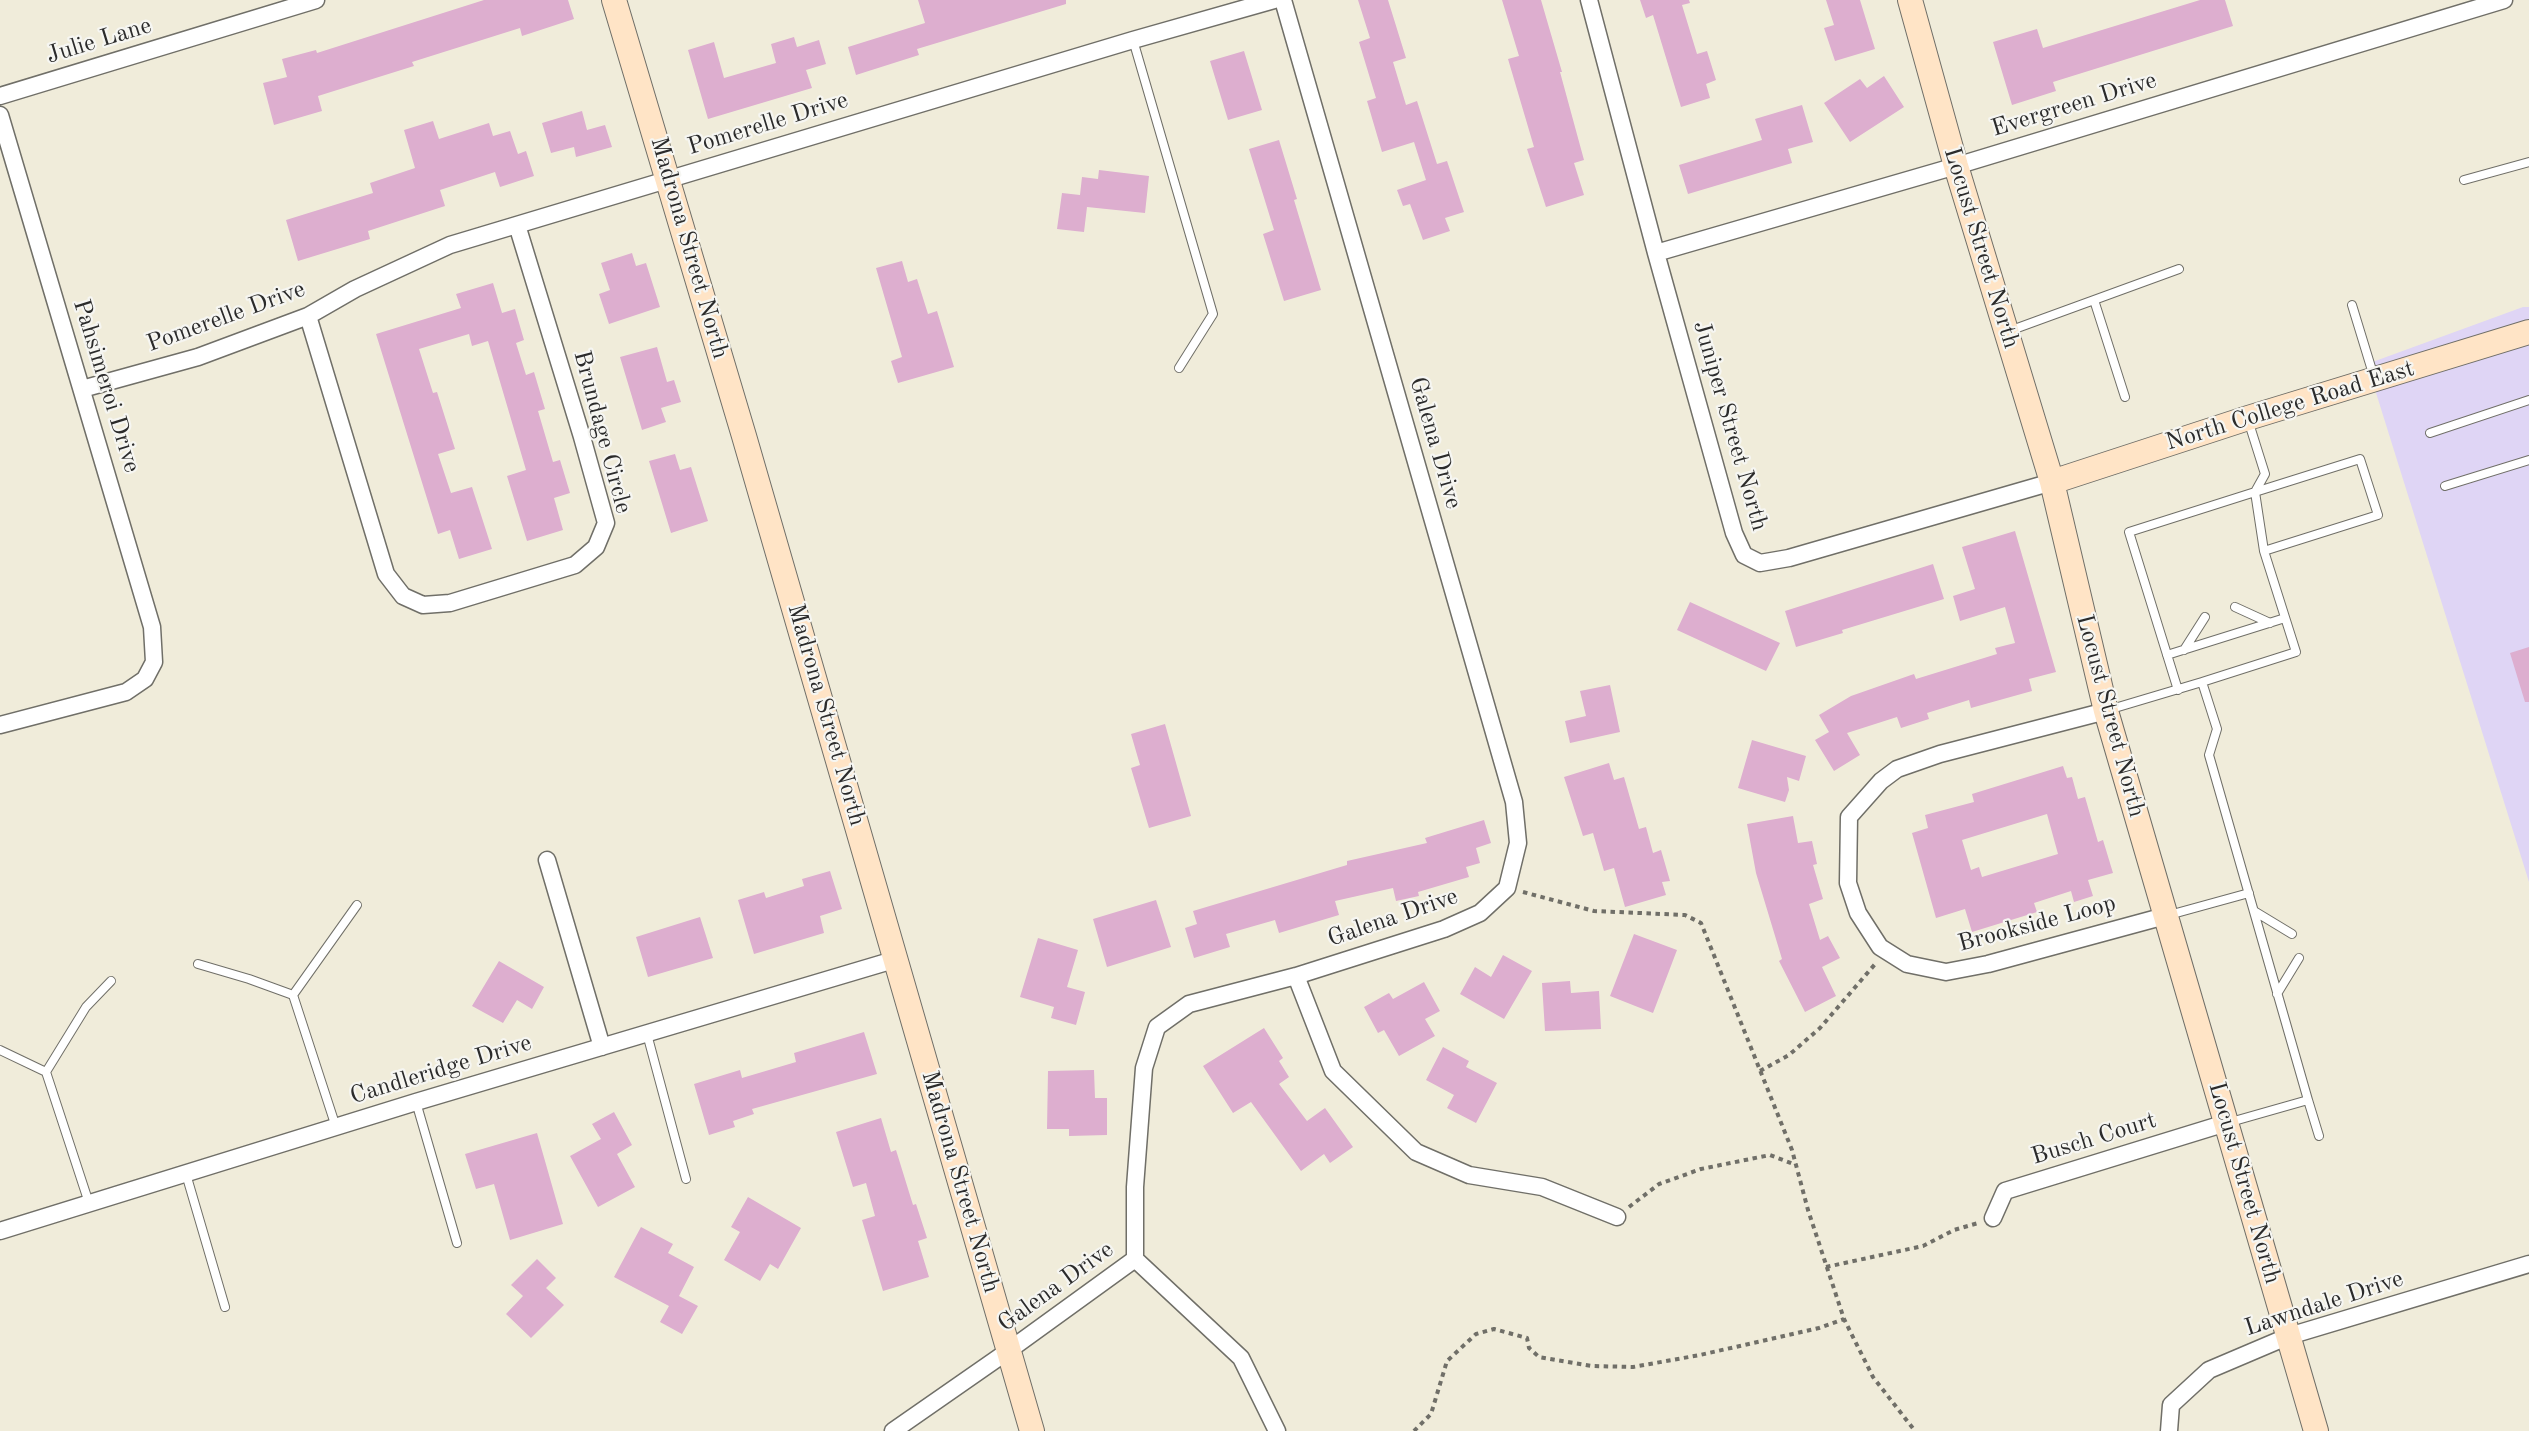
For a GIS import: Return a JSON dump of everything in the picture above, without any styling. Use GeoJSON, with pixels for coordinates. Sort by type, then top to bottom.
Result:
{"type":"FeatureCollection","features":[{"type":"Feature","properties":{"kind":"street","name":"Julie Lane"},"geometry":{"type":"LineString","coordinates":[[0,96],[316,0]]}},
{"type":"Feature","properties":{"kind":"street","name":"Madrona Street North"},"geometry":{"type":"LineString","coordinates":[[614,0],[669,178],[1032,1431]]}},
{"type":"Feature","properties":{"kind":"street","name":"Pomerelle Drive"},"geometry":{"type":"LineString","coordinates":[[82,389],[198,357],[308,316],[355,289],[450,245],[1133,40],[1274,0]]}},
{"type":"Feature","properties":{"kind":"street","name":"Galena Drive"},"geometry":{"type":"LineString","coordinates":[[893,1431],[1008,1352],[1135,1259],[1135,1187],[1144,1068],[1157,1027],[1189,1004],[1296,976],[1444,929],[1480,913],[1507,888],[1518,843],[1514,802],[1493,736],[1283,0]]}},
{"type":"Feature","properties":{"kind":"street","name":"Juniper Street North"},"geometry":{"type":"LineString","coordinates":[[1589,0],[1656,254],[1734,533],[1744,555],[1760,562],[1789,558],[2052,482]]}},
{"type":"Feature","properties":{"kind":"street","name":"Locust Street North"},"geometry":{"type":"LineString","coordinates":[[1910,0],[1956,166],[2052,482],[2106,711],[2316,1431]]}},
{"type":"Feature","properties":{"kind":"street","name":"Evergreen Drive"},"geometry":{"type":"LineString","coordinates":[[1656,254],[2504,0]]}},
{"type":"Feature","properties":{"kind":"street","name":"Pahsimeroi Drive"},"geometry":{"type":"LineString","coordinates":[[0,115],[152,627],[154,662],[145,680],[126,692],[0,725]]}},
{"type":"Feature","properties":{"kind":"street","name":"Brundage Circle"},"geometry":{"type":"LineString","coordinates":[[308,316],[386,574],[403,596],[423,605],[450,603],[575,565],[596,547],[606,523],[517,225]]}},
{"type":"Feature","properties":{"kind":"street","name":"North College Road East"},"geometry":{"type":"LineString","coordinates":[[2052,482],[2248,418],[2529,332]]}},
{"type":"Feature","properties":{"kind":"street","name":"Brookside Loop"},"geometry":{"type":"LineString","coordinates":[[2106,711],[1940,754],[1897,769],[1881,781],[1849,817],[1848,883],[1858,913],[1880,947],[1907,964],[1946,972],[1988,964],[2166,916]]}},
{"type":"Feature","properties":{"kind":"street"},"geometry":{"type":"LineString","coordinates":[[548,860],[602,1047]]}},
{"type":"Feature","properties":{"kind":"street","name":"Candleridge Drive"},"geometry":{"type":"LineString","coordinates":[[0,1231],[416,1102],[897,959]]}},
{"type":"Feature","properties":{"kind":"street"},"geometry":{"type":"LineString","coordinates":[[1296,976],[1334,1071],[1416,1152],[1469,1175],[1542,1187],[1617,1217]]}},
{"type":"Feature","properties":{"kind":"street","name":"Busch Court"},"geometry":{"type":"LineString","coordinates":[[1993,1218],[2005,1191],[2226,1123]]}},
{"type":"Feature","properties":{"kind":"street"},"geometry":{"type":"LineString","coordinates":[[1135,1259],[1241,1358],[1277,1431]]}},
{"type":"Feature","properties":{"kind":"street","name":"Lawndale Drive"},"geometry":{"type":"LineString","coordinates":[[2169,1431],[2171,1406],[2209,1370],[2289,1336],[2529,1264]]}},
{"type":"Feature","properties":{"kind":"lane"},"geometry":{"type":"LineString","coordinates":[[1133,40],[1213,314],[1179,368]]}},
{"type":"Feature","properties":{"kind":"lane"},"geometry":{"type":"LineString","coordinates":[[2464,180],[2529,162]]}},
{"type":"Feature","properties":{"kind":"lane"},"geometry":{"type":"LineString","coordinates":[[2006,332],[2179,269]]}},
{"type":"Feature","properties":{"kind":"lane"},"geometry":{"type":"LineString","coordinates":[[2094,300],[2125,397]]}},
{"type":"Feature","properties":{"kind":"lane"},"geometry":{"type":"LineString","coordinates":[[2352,305],[2376,380]]}},
{"type":"Feature","properties":{"kind":"lane"},"geometry":{"type":"LineString","coordinates":[[2430,433],[2529,400]]}},
{"type":"Feature","properties":{"kind":"lane"},"geometry":{"type":"LineString","coordinates":[[2106,711],[2296,652],[2264,551],[2255,492],[2265,474],[2248,418]]}},
{"type":"Feature","properties":{"kind":"lane"},"geometry":{"type":"LineString","coordinates":[[2178,690],[2129,532],[2360,459],[2378,515],[2264,551]]}},
{"type":"Feature","properties":{"kind":"lane"},"geometry":{"type":"LineString","coordinates":[[2445,486],[2529,460]]}},
{"type":"Feature","properties":{"kind":"lane"},"geometry":{"type":"LineString","coordinates":[[2235,607],[2270,623]]}},
{"type":"Feature","properties":{"kind":"lane"},"geometry":{"type":"LineString","coordinates":[[2184,650],[2205,617]]}},
{"type":"Feature","properties":{"kind":"lane"},"geometry":{"type":"LineString","coordinates":[[2167,655],[2285,618]]}},
{"type":"Feature","properties":{"kind":"lane"},"geometry":{"type":"LineString","coordinates":[[2202,682],[2217,729],[2209,755],[2319,1136]]}},
{"type":"Feature","properties":{"kind":"lane"},"geometry":{"type":"LineString","coordinates":[[2166,916],[2249,893]]}},
{"type":"Feature","properties":{"kind":"lane"},"geometry":{"type":"LineString","coordinates":[[293,995],[357,905]]}},
{"type":"Feature","properties":{"kind":"lane"},"geometry":{"type":"LineString","coordinates":[[2254,911],[2292,934]]}},
{"type":"Feature","properties":{"kind":"lane"},"geometry":{"type":"LineString","coordinates":[[2277,993],[2300,958]]}},
{"type":"Feature","properties":{"kind":"lane"},"geometry":{"type":"LineString","coordinates":[[198,964],[249,978],[293,995]]}},
{"type":"Feature","properties":{"kind":"lane"},"geometry":{"type":"LineString","coordinates":[[46,1072],[86,1007],[111,981]]}},
{"type":"Feature","properties":{"kind":"lane"},"geometry":{"type":"LineString","coordinates":[[293,995],[336,1127]]}},
{"type":"Feature","properties":{"kind":"lane"},"geometry":{"type":"LineString","coordinates":[[647,1034],[686,1179]]}},
{"type":"Feature","properties":{"kind":"lane"},"geometry":{"type":"LineString","coordinates":[[0,1050],[46,1072],[89,1203]]}},
{"type":"Feature","properties":{"kind":"lane"},"geometry":{"type":"LineString","coordinates":[[2226,1123],[2308,1100]]}},
{"type":"Feature","properties":{"kind":"lane"},"geometry":{"type":"LineString","coordinates":[[416,1102],[457,1243]]}},
{"type":"Feature","properties":{"kind":"lane"},"geometry":{"type":"LineString","coordinates":[[186,1174],[225,1307]]}},
{"type":"Feature","properties":{"kind":"path"},"geometry":{"type":"LineString","coordinates":[[1507,888],[1594,910],[1685,915],[1701,923],[1792,1150],[1826,1267],[1844,1319],[1873,1377],[1915,1431]]}},
{"type":"Feature","properties":{"kind":"path"},"geometry":{"type":"LineString","coordinates":[[1760,1071],[1789,1055],[1820,1028],[1886,951]]}},
{"type":"Feature","properties":{"kind":"path"},"geometry":{"type":"LineString","coordinates":[[1617,1217],[1659,1184],[1701,1169],[1770,1155],[1796,1165]]}},
{"type":"Feature","properties":{"kind":"path"},"geometry":{"type":"LineString","coordinates":[[1826,1267],[1923,1246],[1954,1230],[1993,1218]]}},
{"type":"Feature","properties":{"kind":"path"},"geometry":{"type":"LineString","coordinates":[[1414,1431],[1431,1414],[1447,1361],[1476,1334],[1494,1329],[1527,1338],[1529,1348],[1539,1357],[1592,1366],[1633,1367],[1701,1355],[1819,1328],[1844,1319]]}},
{"type":"Feature","properties":{"kind":"shaded area"},"geometry":{"type":"Polygon","coordinates":[[[2523,307],[2529,307],[2529,882],[2367,364],[2523,307]]]}},
{"type":"Feature","properties":{"kind":"building"},"geometry":{"type":"Polygon","coordinates":[[[484,0],[568,0],[574,19],[522,36],[520,28],[412,62],[414,66],[318,96],[322,111],[274,125],[263,83],[287,77],[282,59],[316,50],[317,53],[484,0]]]}},
{"type":"Feature","properties":{"kind":"building"},"geometry":{"type":"Polygon","coordinates":[[[918,0],[1066,0],[1066,4],[917,49],[919,55],[856,75],[848,47],[925,23],[918,0]]]}},
{"type":"Feature","properties":{"kind":"building"},"geometry":{"type":"Polygon","coordinates":[[[1358,0],[1388,0],[1406,58],[1393,62],[1406,105],[1417,101],[1437,164],[1447,161],[1464,212],[1445,218],[1450,231],[1423,240],[1410,204],[1403,206],[1397,190],[1426,180],[1414,142],[1382,152],[1367,101],[1376,98],[1359,42],[1370,38],[1358,0]]]}},
{"type":"Feature","properties":{"kind":"building"},"geometry":{"type":"Polygon","coordinates":[[[1502,0],[1541,0],[1584,160],[1574,163],[1584,195],[1546,207],[1527,149],[1534,147],[1508,59],[1519,56],[1502,0]]]}},
{"type":"Feature","properties":{"kind":"building"},"geometry":{"type":"Polygon","coordinates":[[[1640,0],[1689,0],[1690,3],[1682,5],[1697,54],[1707,51],[1716,80],[1706,84],[1710,98],[1681,107],[1653,15],[1646,18],[1640,0]]]}},
{"type":"Feature","properties":{"kind":"building"},"geometry":{"type":"Polygon","coordinates":[[[1826,0],[1860,0],[1875,49],[1835,61],[1824,28],[1834,25],[1826,0]]]}},
{"type":"Feature","properties":{"kind":"building"},"geometry":{"type":"Polygon","coordinates":[[[2200,0],[2225,0],[2233,26],[2053,82],[2056,91],[2012,105],[1993,42],[2037,29],[2043,48],[2200,0]]]}},
{"type":"Feature","properties":{"kind":"building"},"geometry":{"type":"Polygon","coordinates":[[[794,37],[797,47],[819,40],[826,64],[806,70],[812,88],[708,119],[688,50],[714,42],[724,78],[776,63],[771,44],[794,37]]]}},
{"type":"Feature","properties":{"kind":"building"},"geometry":{"type":"Polygon","coordinates":[[[1244,51],[1262,110],[1228,120],[1210,61],[1244,51]]]}},
{"type":"Feature","properties":{"kind":"building"},"geometry":{"type":"Polygon","coordinates":[[[1884,76],[1904,107],[1850,142],[1824,103],[1860,79],[1867,88],[1884,76]]]}},
{"type":"Feature","properties":{"kind":"building"},"geometry":{"type":"Polygon","coordinates":[[[1802,105],[1813,142],[1788,149],[1792,163],[1688,194],[1679,165],[1762,140],[1755,119],[1802,105]]]}},
{"type":"Feature","properties":{"kind":"building"},"geometry":{"type":"Polygon","coordinates":[[[582,111],[587,130],[605,125],[612,147],[576,157],[574,147],[551,153],[542,123],[582,111]]]}},
{"type":"Feature","properties":{"kind":"building"},"geometry":{"type":"Polygon","coordinates":[[[433,121],[439,139],[489,123],[493,136],[510,131],[518,154],[526,151],[534,176],[500,187],[495,172],[440,190],[445,206],[368,231],[370,239],[298,261],[286,220],[373,193],[370,183],[415,168],[404,130],[433,121]]]}},
{"type":"Feature","properties":{"kind":"building"},"geometry":{"type":"Polygon","coordinates":[[[1279,140],[1321,290],[1284,301],[1263,234],[1274,230],[1249,149],[1279,140]]]}},
{"type":"Feature","properties":{"kind":"building"},"geometry":{"type":"Polygon","coordinates":[[[1099,170],[1149,176],[1145,213],[1087,207],[1084,232],[1057,229],[1062,193],[1080,195],[1082,177],[1098,179],[1099,170]]]}},
{"type":"Feature","properties":{"kind":"building"},"geometry":{"type":"Polygon","coordinates":[[[632,253],[636,266],[646,263],[660,307],[609,324],[599,294],[610,290],[601,263],[632,253]]]}},
{"type":"Feature","properties":{"kind":"building"},"geometry":{"type":"Polygon","coordinates":[[[902,261],[908,282],[917,279],[928,314],[937,311],[954,367],[898,383],[891,361],[902,357],[876,268],[902,261]]]}},
{"type":"Feature","properties":{"kind":"building"},"geometry":{"type":"Polygon","coordinates":[[[493,283],[502,313],[515,309],[524,340],[516,343],[526,375],[534,372],[545,409],[538,411],[553,462],[560,460],[570,493],[554,498],[563,530],[527,541],[507,476],[526,470],[488,341],[472,346],[469,334],[419,349],[433,393],[437,392],[455,449],[438,454],[451,493],[472,487],[492,549],[459,559],[450,530],[438,534],[376,334],[461,308],[456,294],[493,283]]]}},
{"type":"Feature","properties":{"kind":"building"},"geometry":{"type":"Polygon","coordinates":[[[657,347],[667,382],[674,380],[681,402],[661,408],[666,422],[642,430],[620,357],[657,347]]]}},
{"type":"Feature","properties":{"kind":"building"},"geometry":{"type":"Polygon","coordinates":[[[675,454],[680,470],[691,467],[708,521],[671,533],[649,461],[675,454]]]}},
{"type":"Feature","properties":{"kind":"building"},"geometry":{"type":"Polygon","coordinates":[[[2015,531],[2056,672],[2029,679],[2032,691],[1971,708],[1969,700],[1927,713],[1929,719],[1901,728],[1897,717],[1847,733],[1860,755],[1834,771],[1815,740],[1829,732],[1819,715],[1851,696],[1914,674],[1916,679],[1997,654],[1995,648],[2015,643],[2005,607],[1960,621],[1953,596],[1975,589],[1962,547],[2015,531]]]}},
{"type":"Feature","properties":{"kind":"building"},"geometry":{"type":"Polygon","coordinates":[[[1933,564],[1944,599],[1842,630],[1843,633],[1796,647],[1785,611],[1933,564]]]}},
{"type":"Feature","properties":{"kind":"building"},"geometry":{"type":"Polygon","coordinates":[[[1690,602],[1780,643],[1766,671],[1677,630],[1690,602]]]}},
{"type":"Feature","properties":{"kind":"building"},"geometry":{"type":"Polygon","coordinates":[[[2529,647],[2529,702],[2525,702],[2510,653],[2529,647]]]}},
{"type":"Feature","properties":{"kind":"building"},"geometry":{"type":"Polygon","coordinates":[[[1610,685],[1620,732],[1570,743],[1565,721],[1586,716],[1580,691],[1610,685]]]}},
{"type":"Feature","properties":{"kind":"building"},"geometry":{"type":"Polygon","coordinates":[[[1165,724],[1191,816],[1149,828],[1131,768],[1140,765],[1131,734],[1165,724]]]}},
{"type":"Feature","properties":{"kind":"building"},"geometry":{"type":"Polygon","coordinates":[[[1752,740],[1806,756],[1799,781],[1787,777],[1789,790],[1785,802],[1738,788],[1752,740]]]}},
{"type":"Feature","properties":{"kind":"building"},"geometry":{"type":"Polygon","coordinates":[[[1609,763],[1614,780],[1624,777],[1639,829],[1646,827],[1653,853],[1661,850],[1670,881],[1662,882],[1666,895],[1625,907],[1614,868],[1604,871],[1593,833],[1583,836],[1564,777],[1609,763]]]}},
{"type":"Feature","properties":{"kind":"building"},"geometry":{"type":"Polygon","coordinates":[[[2063,766],[2067,778],[2072,777],[2078,799],[2085,797],[2098,842],[2103,840],[2113,873],[2088,880],[2093,896],[2074,902],[2071,891],[2034,903],[2037,912],[1972,932],[1965,909],[1936,918],[1912,833],[1928,828],[1925,815],[1974,802],[1972,794],[2063,766]],[[2047,814],[1962,840],[1971,870],[1979,867],[1982,877],[2058,854],[2047,814]]]}},
{"type":"Feature","properties":{"kind":"building"},"geometry":{"type":"Polygon","coordinates":[[[1793,816],[1798,843],[1812,841],[1817,864],[1813,865],[1823,899],[1809,904],[1820,940],[1828,936],[1840,958],[1822,967],[1836,996],[1805,1012],[1779,961],[1782,959],[1756,873],[1747,824],[1793,816]]]}},
{"type":"Feature","properties":{"kind":"building"},"geometry":{"type":"Polygon","coordinates":[[[1484,820],[1491,843],[1476,848],[1480,863],[1466,867],[1469,877],[1418,892],[1419,896],[1396,901],[1393,888],[1335,901],[1339,915],[1279,933],[1275,920],[1226,934],[1230,947],[1194,958],[1185,928],[1197,924],[1193,911],[1347,865],[1347,861],[1427,843],[1425,838],[1484,820]]]}},
{"type":"Feature","properties":{"kind":"building"},"geometry":{"type":"Polygon","coordinates":[[[830,871],[842,909],[820,916],[824,933],[754,954],[738,900],[764,892],[766,898],[804,886],[802,879],[830,871]]]}},
{"type":"Feature","properties":{"kind":"building"},"geometry":{"type":"Polygon","coordinates":[[[1156,900],[1171,947],[1107,967],[1093,919],[1156,900]]]}},
{"type":"Feature","properties":{"kind":"building"},"geometry":{"type":"Polygon","coordinates":[[[700,917],[713,958],[648,977],[636,937],[700,917]]]}},
{"type":"Feature","properties":{"kind":"building"},"geometry":{"type":"Polygon","coordinates":[[[1634,934],[1677,950],[1653,1013],[1610,996],[1634,934]]]}},
{"type":"Feature","properties":{"kind":"building"},"geometry":{"type":"Polygon","coordinates":[[[1038,938],[1078,950],[1067,987],[1085,992],[1076,1025],[1051,1018],[1054,1007],[1020,997],[1038,938]]]}},
{"type":"Feature","properties":{"kind":"building"},"geometry":{"type":"Polygon","coordinates":[[[1503,955],[1532,971],[1504,1019],[1460,994],[1475,967],[1491,977],[1503,955]]]}},
{"type":"Feature","properties":{"kind":"building"},"geometry":{"type":"Polygon","coordinates":[[[499,961],[544,987],[532,1009],[517,1000],[503,1023],[472,1006],[499,961]]]}},
{"type":"Feature","properties":{"kind":"building"},"geometry":{"type":"Polygon","coordinates":[[[1570,981],[1571,993],[1599,991],[1601,1029],[1545,1031],[1542,983],[1570,981]]]}},
{"type":"Feature","properties":{"kind":"building"},"geometry":{"type":"Polygon","coordinates":[[[1424,982],[1440,1011],[1425,1019],[1435,1036],[1399,1056],[1384,1030],[1378,1033],[1364,1007],[1389,993],[1393,999],[1424,982]]]}},
{"type":"Feature","properties":{"kind":"building"},"geometry":{"type":"Polygon","coordinates":[[[1264,1028],[1283,1058],[1279,1061],[1289,1077],[1279,1084],[1307,1121],[1325,1108],[1353,1147],[1330,1163],[1324,1154],[1301,1171],[1251,1102],[1233,1113],[1203,1066],[1264,1028]]]}},
{"type":"Feature","properties":{"kind":"building"},"geometry":{"type":"Polygon","coordinates":[[[864,1032],[877,1074],[752,1109],[754,1114],[733,1121],[735,1127],[709,1135],[694,1084],[740,1070],[742,1078],[796,1062],[794,1053],[864,1032]]]}},
{"type":"Feature","properties":{"kind":"building"},"geometry":{"type":"Polygon","coordinates":[[[1443,1047],[1469,1061],[1466,1067],[1497,1083],[1476,1123],[1447,1108],[1454,1095],[1426,1080],[1443,1047]]]}},
{"type":"Feature","properties":{"kind":"building"},"geometry":{"type":"Polygon","coordinates":[[[1094,1070],[1095,1098],[1107,1098],[1107,1135],[1069,1136],[1069,1129],[1047,1129],[1048,1071],[1094,1070]]]}},
{"type":"Feature","properties":{"kind":"building"},"geometry":{"type":"Polygon","coordinates":[[[614,1112],[632,1145],[617,1154],[635,1187],[598,1207],[570,1156],[601,1139],[592,1124],[614,1112]]]}},
{"type":"Feature","properties":{"kind":"building"},"geometry":{"type":"Polygon","coordinates":[[[881,1118],[891,1152],[896,1150],[913,1205],[916,1204],[927,1238],[918,1241],[929,1277],[883,1291],[862,1220],[875,1216],[866,1183],[853,1187],[836,1132],[881,1118]]]}},
{"type":"Feature","properties":{"kind":"building"},"geometry":{"type":"Polygon","coordinates":[[[537,1133],[563,1224],[510,1240],[494,1184],[476,1189],[465,1154],[537,1133]]]}},
{"type":"Feature","properties":{"kind":"building"},"geometry":{"type":"Polygon","coordinates":[[[748,1197],[801,1228],[778,1269],[770,1264],[760,1281],[724,1260],[740,1232],[731,1227],[748,1197]]]}},
{"type":"Feature","properties":{"kind":"building"},"geometry":{"type":"Polygon","coordinates":[[[641,1227],[673,1244],[668,1253],[694,1267],[679,1296],[698,1306],[682,1334],[660,1322],[669,1306],[614,1277],[641,1227]]]}},
{"type":"Feature","properties":{"kind":"building"},"geometry":{"type":"Polygon","coordinates":[[[537,1259],[556,1278],[546,1288],[564,1305],[531,1338],[506,1314],[523,1296],[511,1285],[537,1259]]]}}]}
